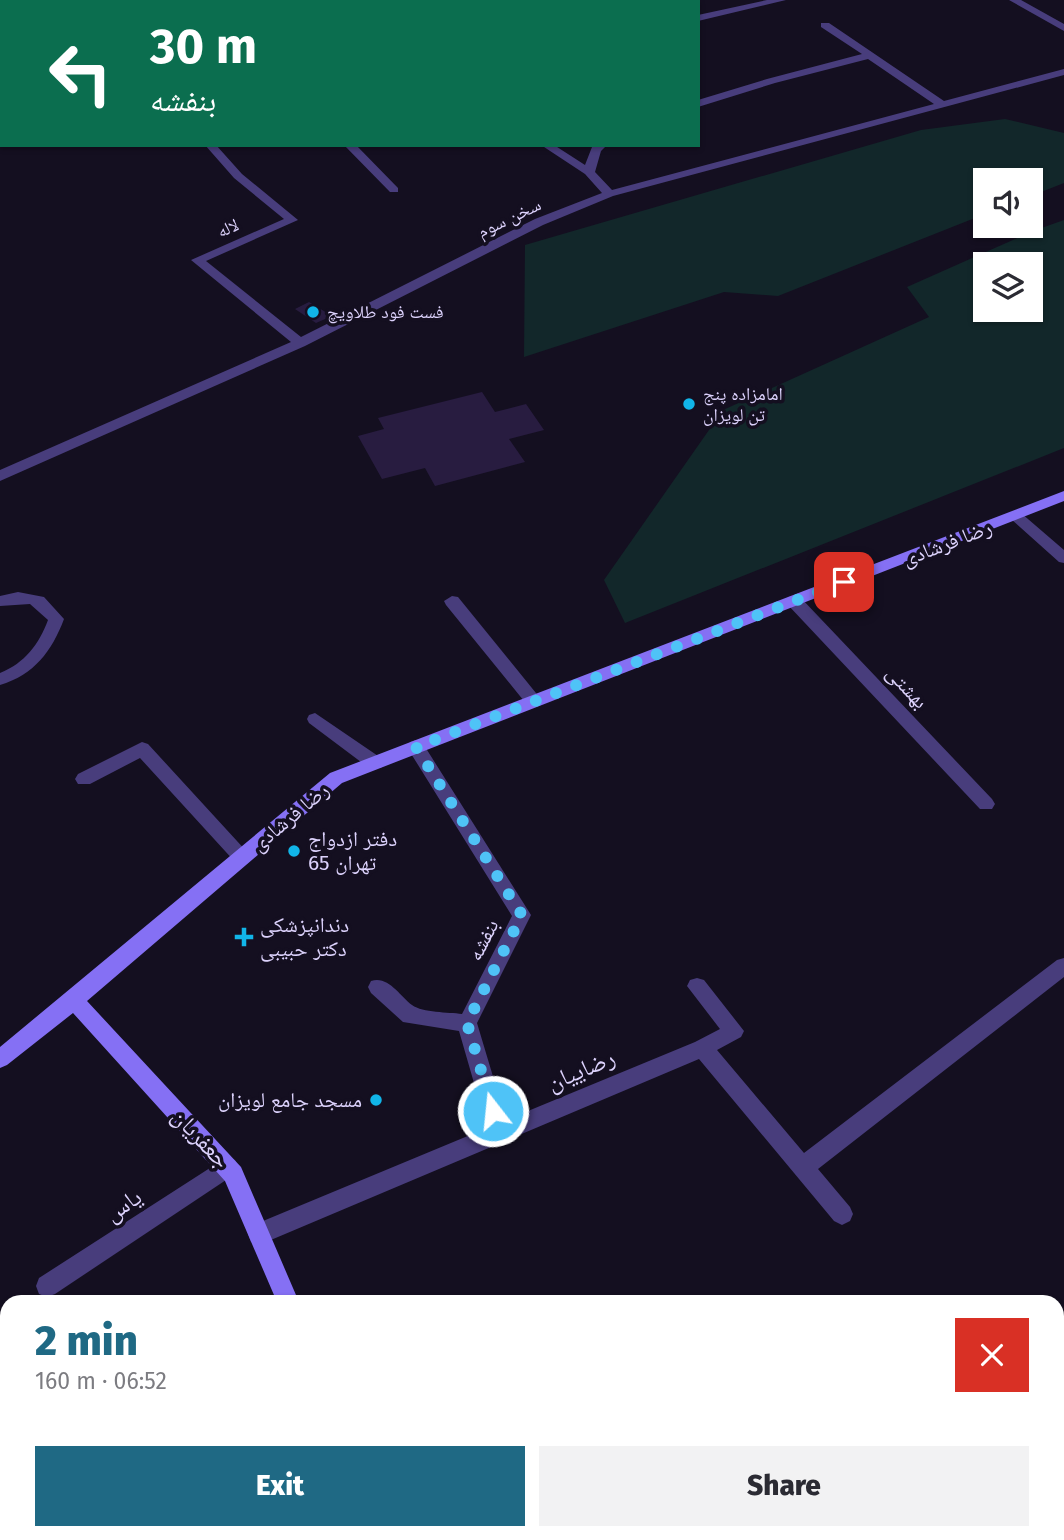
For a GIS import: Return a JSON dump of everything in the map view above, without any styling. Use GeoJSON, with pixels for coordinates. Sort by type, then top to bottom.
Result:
{"type":"FeatureCollection","features":[{"type":"Feature","properties":{"kind":"main road","name":"رضا فرشادی"},"geometry":{"type":"LineString","coordinates":[[0,1059],[74,1000],[336,778],[1064,496]]}},
{"type":"Feature","properties":{"kind":"main road","name":"جعفریان"},"geometry":{"type":"LineString","coordinates":[[74,1000],[233,1174],[285,1295]]}},
{"type":"Feature","properties":{"kind":"street"},"geometry":{"type":"LineString","coordinates":[[700,18],[781,0]]}},
{"type":"Feature","properties":{"kind":"street"},"geometry":{"type":"LineString","coordinates":[[1014,0],[1064,28]]}},
{"type":"Feature","properties":{"kind":"street"},"geometry":{"type":"LineString","coordinates":[[825,25],[942,104]]}},
{"type":"Feature","properties":{"kind":"street"},"geometry":{"type":"LineString","coordinates":[[700,103],[781,78],[872,55]]}},
{"type":"Feature","properties":{"kind":"street","name":"سخن سوم"},"geometry":{"type":"LineString","coordinates":[[0,476],[300,343],[539,222],[608,194],[1064,72]]}},
{"type":"Feature","properties":{"kind":"street","name":"لاله"},"geometry":{"type":"LineString","coordinates":[[212,147],[237,176],[292,220],[197,260],[300,343]]}},
{"type":"Feature","properties":{"kind":"street"},"geometry":{"type":"LineString","coordinates":[[351,147],[394,190]]}},
{"type":"Feature","properties":{"kind":"street"},"geometry":{"type":"LineString","coordinates":[[549,147],[589,172],[608,194]]}},
{"type":"Feature","properties":{"kind":"street"},"geometry":{"type":"LineString","coordinates":[[589,172],[599,147]]}},
{"type":"Feature","properties":{"kind":"street"},"geometry":{"type":"LineString","coordinates":[[1016,516],[1064,558]]}},
{"type":"Feature","properties":{"kind":"street"},"geometry":{"type":"LineString","coordinates":[[0,601],[24,596],[35,599],[47,606],[56,619],[50,640],[31,662],[15,675],[0,679]]}},
{"type":"Feature","properties":{"kind":"street"},"geometry":{"type":"LineString","coordinates":[[452,601],[534,702]]}},
{"type":"Feature","properties":{"kind":"street","name":"بهشتی"},"geometry":{"type":"LineString","coordinates":[[794,601],[986,804]]}},
{"type":"Feature","properties":{"kind":"street"},"geometry":{"type":"LineString","coordinates":[[316,719],[375,763]]}},
{"type":"Feature","properties":{"kind":"street","name":"بنفشه"},"geometry":{"type":"LineString","coordinates":[[416,747],[522,915],[467,1023]]}},
{"type":"Feature","properties":{"kind":"street"},"geometry":{"type":"LineString","coordinates":[[84,779],[142,749],[242,858]]}},
{"type":"Feature","properties":{"kind":"street"},"geometry":{"type":"LineString","coordinates":[[802,1168],[1064,965]]}},
{"type":"Feature","properties":{"kind":"street","name":"رضاییان"},"geometry":{"type":"LineString","coordinates":[[259,1234],[702,1048],[734,1031],[697,986]]}},
{"type":"Feature","properties":{"kind":"street"},"geometry":{"type":"LineString","coordinates":[[378,987],[410,1016],[467,1023],[499,1133]]}},
{"type":"Feature","properties":{"kind":"street"},"geometry":{"type":"LineString","coordinates":[[702,1048],[842,1214]]}},
{"type":"Feature","properties":{"kind":"street","name":"یاس"},"geometry":{"type":"LineString","coordinates":[[47,1286],[227,1167]]}},
{"type":"Feature","properties":{"kind":"green space"},"geometry":{"type":"Polygon","coordinates":[[[1005,119],[1064,133],[1064,183],[1043,191],[1043,168],[973,168],[973,219],[778,296],[724,292],[524,357],[525,245],[921,130],[1005,119]]]}},
{"type":"Feature","properties":{"kind":"green space"},"geometry":{"type":"Polygon","coordinates":[[[1064,220],[1064,448],[625,623],[604,580],[723,410],[929,317],[907,287],[973,258],[973,322],[1043,322],[1043,252],[986,252],[1017,238],[1043,238],[1043,227],[1064,220]]]}},
{"type":"Feature","properties":{"kind":"building","name":"فست فود طلاویچ"},"geometry":{"type":"Polygon","coordinates":[[[309,302],[332,316],[316,323],[295,309],[309,302]]]}},
{"type":"Feature","properties":{"kind":"building"},"geometry":{"type":"Polygon","coordinates":[[[482,392],[495,412],[526,404],[544,430],[509,439],[525,462],[435,486],[425,468],[382,479],[358,436],[384,429],[378,418],[482,392]]]}},
{"type":"Feature","properties":{"kind":"place","name":"فست فود طلاویچ"},"geometry":{"type":"Point","coordinates":[313,312]}},
{"type":"Feature","properties":{"kind":"place","name":"امامزاده پنج تن لویزان"},"geometry":{"type":"Point","coordinates":[689,404]}},
{"type":"Feature","properties":{"kind":"place","name":"دفتر ازدواج 65 تهران"},"geometry":{"type":"Point","coordinates":[294,851]}},
{"type":"Feature","properties":{"kind":"place","name":"دندانپزشکی دکتر حبیبی"},"geometry":{"type":"Point","coordinates":[244,937]}},
{"type":"Feature","properties":{"kind":"place","name":"مسجد جامع لویزان"},"geometry":{"type":"Point","coordinates":[376,1100]}},
{"type":"Feature","properties":{"kind":"route"},"geometry":{"type":"LineString","coordinates":[[493,1111],[467,1023],[522,915],[416,747],[844,582]]}}]}
